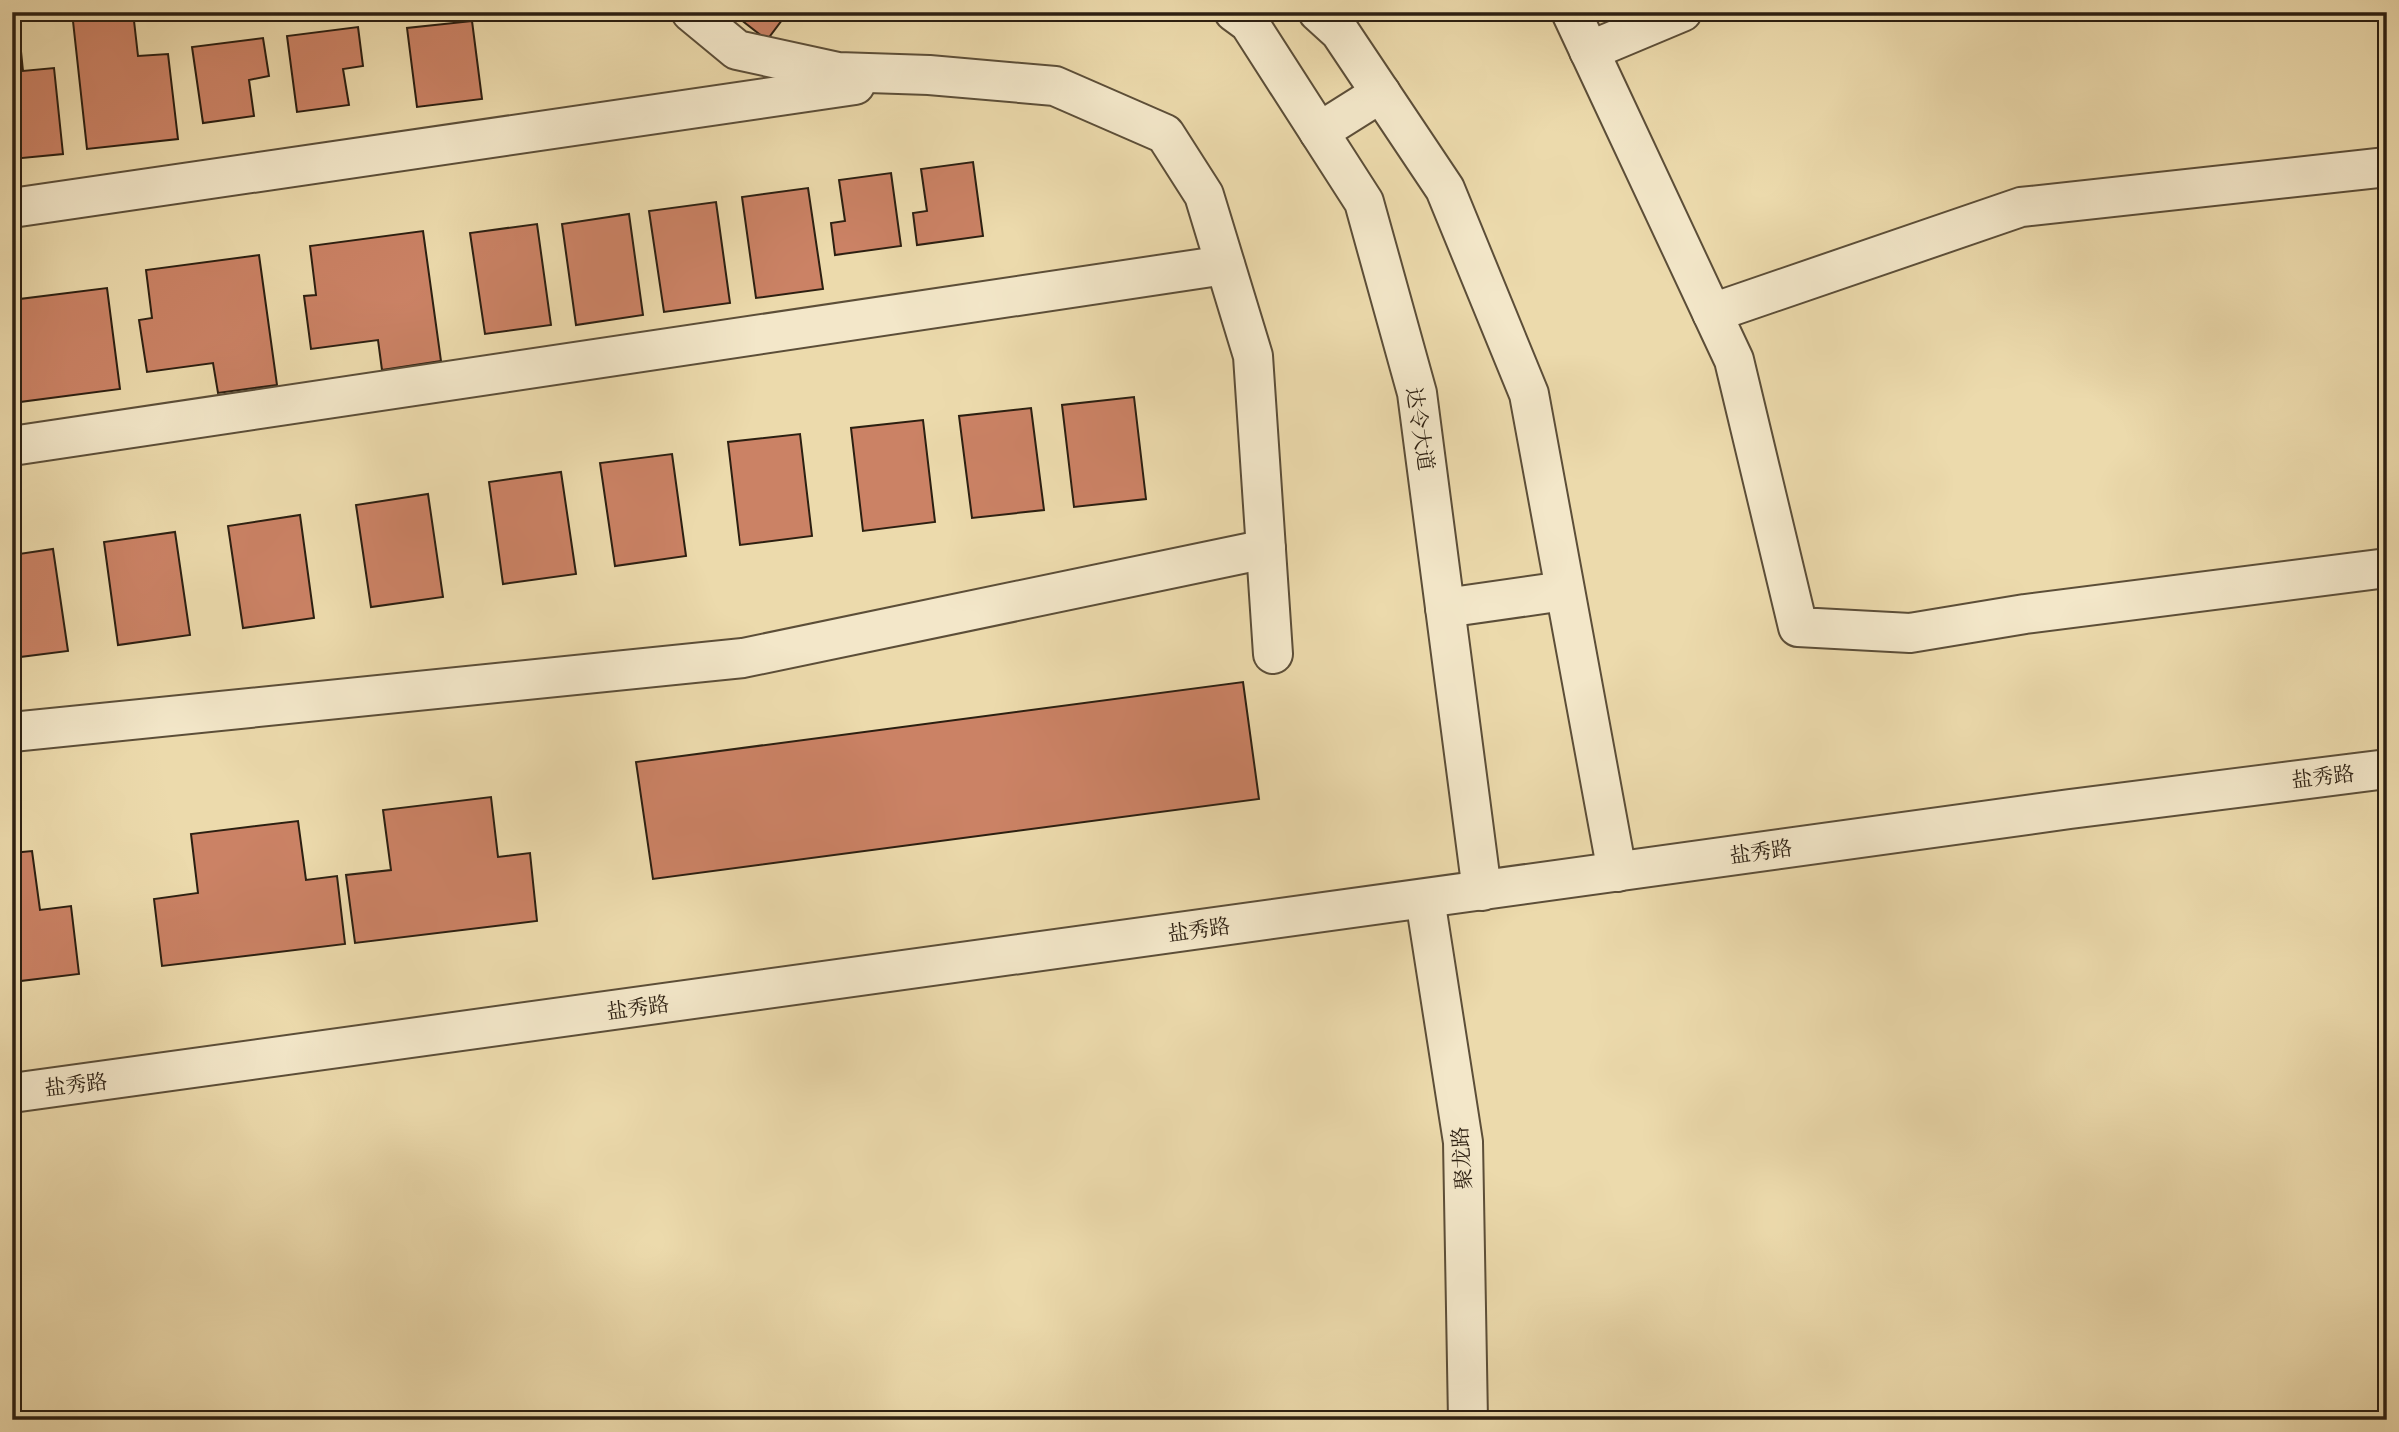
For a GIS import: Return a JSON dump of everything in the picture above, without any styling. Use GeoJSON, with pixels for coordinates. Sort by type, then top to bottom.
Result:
{"type":"FeatureCollection","features":[{"type":"Feature","properties":{"kind":"street"},"geometry":{"type":"LineString","coordinates":[[691,12],[737,50],[838,72],[929,75],[1055,86],[1164,134],[1204,195],[1253,356],[1273,654]]}},
{"type":"Feature","properties":{"kind":"street","name":"达令大道"},"geometry":{"type":"LineString","coordinates":[[1234,12],[1248,23],[1364,202],[1417,393],[1482,891]]}},
{"type":"Feature","properties":{"kind":"street"},"geometry":{"type":"LineString","coordinates":[[1318,12],[1340,32],[1446,189],[1529,394],[1617,872]]}},
{"type":"Feature","properties":{"kind":"street"},"geometry":{"type":"LineString","coordinates":[[1571,12],[1734,360],[1798,627],[1910,633],[2025,614],[2387,568]]}},
{"type":"Feature","properties":{"kind":"street"},"geometry":{"type":"LineString","coordinates":[[1589,51],[1682,12]]}},
{"type":"Feature","properties":{"kind":"street"},"geometry":{"type":"LineString","coordinates":[[12,208],[929,75]]}},
{"type":"Feature","properties":{"kind":"street"},"geometry":{"type":"LineString","coordinates":[[1319,132],[1381,93]]}},
{"type":"Feature","properties":{"kind":"street"},"geometry":{"type":"LineString","coordinates":[[1712,313],[2021,207],[2387,167]]}},
{"type":"Feature","properties":{"kind":"street"},"geometry":{"type":"LineString","coordinates":[[12,446],[1225,265]]}},
{"type":"Feature","properties":{"kind":"street"},"geometry":{"type":"LineString","coordinates":[[12,732],[743,658],[1266,549]]}},
{"type":"Feature","properties":{"kind":"street"},"geometry":{"type":"LineString","coordinates":[[1445,608],[1564,591]]}},
{"type":"Feature","properties":{"kind":"street","name":"盐秀路"},"geometry":{"type":"LineString","coordinates":[[12,1093],[2387,769]]}},
{"type":"Feature","properties":{"kind":"street","name":"聚龙路"},"geometry":{"type":"LineString","coordinates":[[1425,899],[1463,1142],[1468,1420]]}},
{"type":"Feature","properties":{"kind":"building"},"geometry":{"type":"Polygon","coordinates":[[[12,12],[17,12],[23,71],[54,68],[63,154],[12,159],[12,12]]]}},
{"type":"Feature","properties":{"kind":"building"},"geometry":{"type":"Polygon","coordinates":[[[72,12],[133,12],[138,56],[168,54],[178,139],[87,149],[72,12]]]}},
{"type":"Feature","properties":{"kind":"building"},"geometry":{"type":"Polygon","coordinates":[[[731,12],[788,12],[767,40],[731,12]]]}},
{"type":"Feature","properties":{"kind":"building"},"geometry":{"type":"Polygon","coordinates":[[[472,21],[482,99],[417,107],[407,28],[472,21]]]}},
{"type":"Feature","properties":{"kind":"building"},"geometry":{"type":"Polygon","coordinates":[[[358,27],[363,66],[343,69],[349,105],[297,112],[287,36],[358,27]]]}},
{"type":"Feature","properties":{"kind":"building"},"geometry":{"type":"Polygon","coordinates":[[[263,38],[269,76],[249,80],[254,116],[203,123],[192,47],[263,38]]]}},
{"type":"Feature","properties":{"kind":"building"},"geometry":{"type":"Polygon","coordinates":[[[973,162],[983,236],[917,245],[913,213],[927,211],[921,169],[973,162]]]}},
{"type":"Feature","properties":{"kind":"building"},"geometry":{"type":"Polygon","coordinates":[[[891,173],[901,246],[835,255],[831,223],[845,221],[839,180],[891,173]]]}},
{"type":"Feature","properties":{"kind":"building"},"geometry":{"type":"Polygon","coordinates":[[[808,188],[823,289],[756,298],[742,197],[808,188]]]}},
{"type":"Feature","properties":{"kind":"building"},"geometry":{"type":"Polygon","coordinates":[[[716,202],[730,303],[664,312],[649,211],[716,202]]]}},
{"type":"Feature","properties":{"kind":"building"},"geometry":{"type":"Polygon","coordinates":[[[629,214],[643,315],[576,325],[562,224],[629,214]]]}},
{"type":"Feature","properties":{"kind":"building"},"geometry":{"type":"Polygon","coordinates":[[[537,224],[551,325],[485,334],[470,233],[537,224]]]}},
{"type":"Feature","properties":{"kind":"building"},"geometry":{"type":"Polygon","coordinates":[[[423,231],[441,361],[382,370],[378,340],[311,349],[304,296],[316,295],[310,246],[423,231]]]}},
{"type":"Feature","properties":{"kind":"building"},"geometry":{"type":"Polygon","coordinates":[[[259,255],[277,385],[218,393],[213,363],[147,372],[139,320],[152,318],[146,270],[259,255]]]}},
{"type":"Feature","properties":{"kind":"building"},"geometry":{"type":"Polygon","coordinates":[[[107,288],[120,389],[12,403],[12,300],[107,288]]]}},
{"type":"Feature","properties":{"kind":"building"},"geometry":{"type":"Polygon","coordinates":[[[1134,397],[1146,499],[1074,507],[1062,405],[1134,397]]]}},
{"type":"Feature","properties":{"kind":"building"},"geometry":{"type":"Polygon","coordinates":[[[1031,408],[1044,510],[972,518],[959,416],[1031,408]]]}},
{"type":"Feature","properties":{"kind":"building"},"geometry":{"type":"Polygon","coordinates":[[[923,420],[935,522],[863,531],[851,428],[923,420]]]}},
{"type":"Feature","properties":{"kind":"building"},"geometry":{"type":"Polygon","coordinates":[[[800,434],[812,536],[740,545],[728,442],[800,434]]]}},
{"type":"Feature","properties":{"kind":"building"},"geometry":{"type":"Polygon","coordinates":[[[672,454],[686,556],[615,566],[600,463],[672,454]]]}},
{"type":"Feature","properties":{"kind":"building"},"geometry":{"type":"Polygon","coordinates":[[[561,472],[576,574],[503,584],[489,482],[561,472]]]}},
{"type":"Feature","properties":{"kind":"building"},"geometry":{"type":"Polygon","coordinates":[[[428,494],[443,597],[371,607],[356,505],[428,494]]]}},
{"type":"Feature","properties":{"kind":"building"},"geometry":{"type":"Polygon","coordinates":[[[300,515],[314,618],[243,628],[228,526],[300,515]]]}},
{"type":"Feature","properties":{"kind":"building"},"geometry":{"type":"Polygon","coordinates":[[[175,532],[190,635],[118,645],[104,542],[175,532]]]}},
{"type":"Feature","properties":{"kind":"building"},"geometry":{"type":"Polygon","coordinates":[[[53,549],[68,651],[12,658],[12,555],[53,549]]]}},
{"type":"Feature","properties":{"kind":"building"},"geometry":{"type":"Polygon","coordinates":[[[1243,682],[1259,799],[653,879],[636,762],[1243,682]]]}},
{"type":"Feature","properties":{"kind":"building"},"geometry":{"type":"Polygon","coordinates":[[[491,797],[498,857],[530,853],[537,921],[355,943],[346,875],[391,870],[383,810],[491,797]]]}},
{"type":"Feature","properties":{"kind":"building"},"geometry":{"type":"Polygon","coordinates":[[[298,821],[306,880],[337,876],[345,944],[162,966],[154,899],[198,893],[191,834],[298,821]]]}},
{"type":"Feature","properties":{"kind":"building"},"geometry":{"type":"Polygon","coordinates":[[[32,851],[40,910],[71,906],[79,974],[12,982],[12,853],[32,851]]]}}]}
